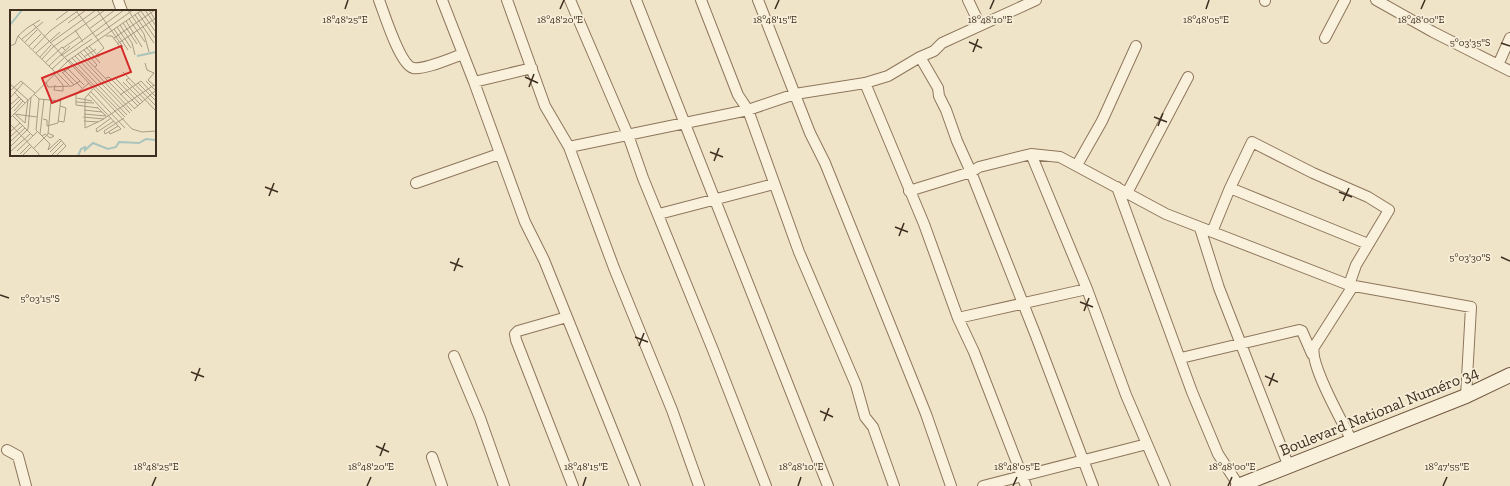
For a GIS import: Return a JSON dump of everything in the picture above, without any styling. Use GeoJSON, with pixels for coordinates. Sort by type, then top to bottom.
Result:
{"type":"FeatureCollection","features":[{"type":"Feature","properties":{"kind":"main road","name":"Boulevard National Numéro 34"},"geometry":{"type":"LineString","coordinates":[[1244,485],[1466,396],[1510,375]]}},
{"type":"Feature","properties":{"kind":"street"},"geometry":{"type":"LineString","coordinates":[[118,0],[122,10]]}},
{"type":"Feature","properties":{"kind":"street"},"geometry":{"type":"LineString","coordinates":[[379,0],[400,52],[407,65],[413,68],[421,68],[463,54]]}},
{"type":"Feature","properties":{"kind":"street"},"geometry":{"type":"LineString","coordinates":[[442,0],[474,82],[525,222],[544,260],[635,486]]}},
{"type":"Feature","properties":{"kind":"street"},"geometry":{"type":"LineString","coordinates":[[507,0],[545,106],[569,147],[614,268],[672,410],[699,486]]}},
{"type":"Feature","properties":{"kind":"street"},"geometry":{"type":"LineString","coordinates":[[570,0],[628,134],[766,486]]}},
{"type":"Feature","properties":{"kind":"street"},"geometry":{"type":"LineString","coordinates":[[636,0],[674,98],[686,123],[714,199],[828,486]]}},
{"type":"Feature","properties":{"kind":"street"},"geometry":{"type":"LineString","coordinates":[[701,0],[738,95],[748,110],[799,252],[856,385],[865,417],[873,427],[894,486]]}},
{"type":"Feature","properties":{"kind":"street"},"geometry":{"type":"LineString","coordinates":[[758,0],[810,133],[826,163],[902,360],[926,414],[950,486]]}},
{"type":"Feature","properties":{"kind":"street"},"geometry":{"type":"LineString","coordinates":[[968,0],[980,25]]}},
{"type":"Feature","properties":{"kind":"street"},"geometry":{"type":"LineString","coordinates":[[569,147],[748,110],[795,94],[865,83],[888,76],[920,57],[934,51],[942,43],[1036,0]]}},
{"type":"Feature","properties":{"kind":"street"},"geometry":{"type":"LineString","coordinates":[[1325,38],[1345,0]]}},
{"type":"Feature","properties":{"kind":"street"},"geometry":{"type":"LineString","coordinates":[[1376,0],[1433,32],[1510,71]]}},
{"type":"Feature","properties":{"kind":"street"},"geometry":{"type":"LineString","coordinates":[[1498,65],[1510,38]]}},
{"type":"Feature","properties":{"kind":"street"},"geometry":{"type":"LineString","coordinates":[[1078,166],[1102,121],[1136,46]]}},
{"type":"Feature","properties":{"kind":"street"},"geometry":{"type":"LineString","coordinates":[[920,57],[938,88],[939,96],[971,172],[1093,486]]}},
{"type":"Feature","properties":{"kind":"street"},"geometry":{"type":"LineString","coordinates":[[474,82],[532,68]]}},
{"type":"Feature","properties":{"kind":"street"},"geometry":{"type":"LineString","coordinates":[[1127,193],[1188,77]]}},
{"type":"Feature","properties":{"kind":"street"},"geometry":{"type":"LineString","coordinates":[[865,83],[924,224],[958,318],[974,352],[1025,481]]}},
{"type":"Feature","properties":{"kind":"street"},"geometry":{"type":"LineString","coordinates":[[1212,232],[1230,188],[1252,142],[1314,173],[1368,197],[1389,210],[1356,265],[1351,286],[1314,347],[1312,354]]}},
{"type":"Feature","properties":{"kind":"street"},"geometry":{"type":"LineString","coordinates":[[416,183],[499,154]]}},
{"type":"Feature","properties":{"kind":"street"},"geometry":{"type":"LineString","coordinates":[[1031,154],[1086,289],[1126,395],[1165,486]]}},
{"type":"Feature","properties":{"kind":"street"},"geometry":{"type":"LineString","coordinates":[[909,191],[971,172],[980,167],[1031,154],[1060,157],[1166,214],[1351,286],[1471,307],[1466,396]]}},
{"type":"Feature","properties":{"kind":"street"},"geometry":{"type":"LineString","coordinates":[[659,214],[774,184]]}},
{"type":"Feature","properties":{"kind":"street"},"geometry":{"type":"LineString","coordinates":[[1117,187],[1181,358],[1192,392],[1218,454],[1244,485]]}},
{"type":"Feature","properties":{"kind":"street"},"geometry":{"type":"LineString","coordinates":[[1230,188],[1368,244]]}},
{"type":"Feature","properties":{"kind":"street"},"geometry":{"type":"LineString","coordinates":[[1200,228],[1219,288],[1289,467]]}},
{"type":"Feature","properties":{"kind":"street"},"geometry":{"type":"LineString","coordinates":[[958,318],[1086,289]]}},
{"type":"Feature","properties":{"kind":"street"},"geometry":{"type":"LineString","coordinates":[[567,317],[518,331],[516,334],[516,340],[572,486]]}},
{"type":"Feature","properties":{"kind":"street"},"geometry":{"type":"LineString","coordinates":[[1181,358],[1299,330],[1302,331],[1327,391],[1352,441]]}},
{"type":"Feature","properties":{"kind":"street"},"geometry":{"type":"LineString","coordinates":[[454,356],[480,418],[504,486]]}},
{"type":"Feature","properties":{"kind":"street"},"geometry":{"type":"LineString","coordinates":[[983,486],[1025,481],[1148,444]]}},
{"type":"Feature","properties":{"kind":"street"},"geometry":{"type":"LineString","coordinates":[[7,450],[18,456],[26,486]]}},
{"type":"Feature","properties":{"kind":"street"},"geometry":{"type":"LineString","coordinates":[[432,456],[442,486]]}}]}
